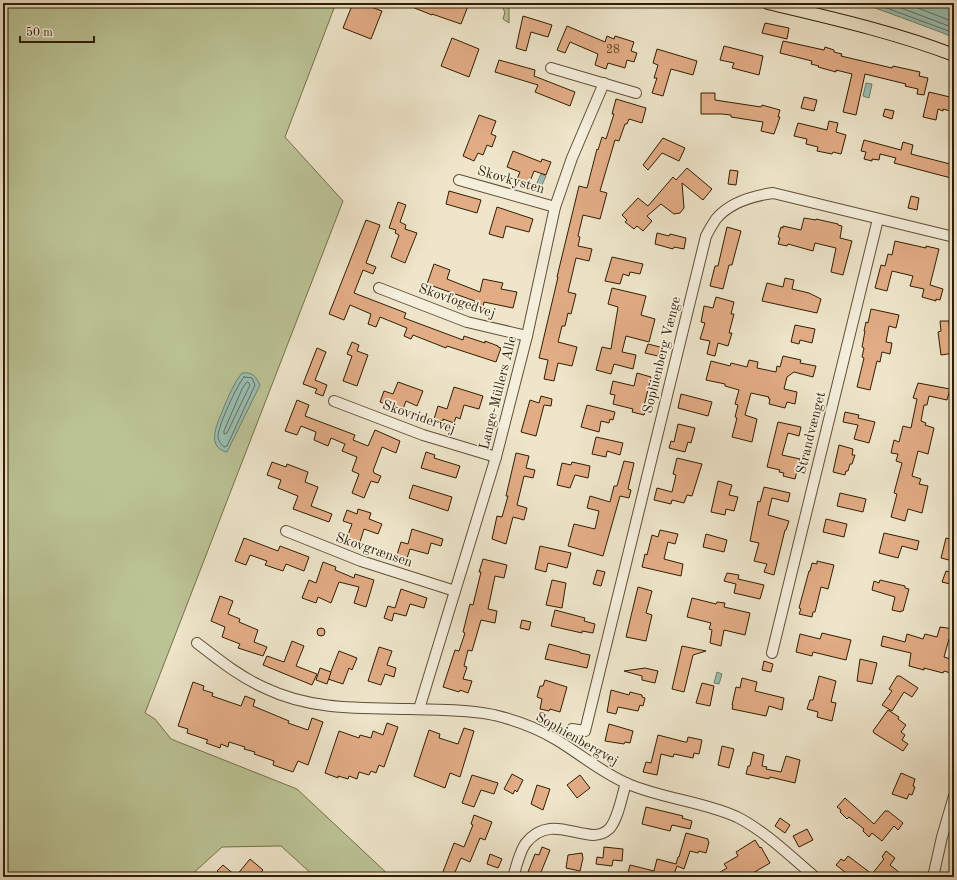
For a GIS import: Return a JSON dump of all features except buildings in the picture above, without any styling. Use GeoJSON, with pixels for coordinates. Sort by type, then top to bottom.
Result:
{"type":"FeatureCollection","features":[{"type":"Feature","properties":{"kind":"main road"},"geometry":{"type":"LineString","coordinates":[[768,3],[857,24],[930,46],[954,55]]}},
{"type":"Feature","properties":{"kind":"street"},"geometry":{"type":"LineString","coordinates":[[551,68],[636,93]]}},
{"type":"Feature","properties":{"kind":"street","name":"Lange-Müllers Alle"},"geometry":{"type":"LineString","coordinates":[[418,709],[496,457],[527,336],[555,208],[572,158],[604,83]]}},
{"type":"Feature","properties":{"kind":"street","name":"Skovkysten"},"geometry":{"type":"LineString","coordinates":[[459,180],[555,208]]}},
{"type":"Feature","properties":{"kind":"street","name":"Sophienberg Vænge"},"geometry":{"type":"LineString","coordinates":[[572,729],[585,731],[706,236],[717,218],[733,205],[754,196],[773,193],[954,237]]}},
{"type":"Feature","properties":{"kind":"street","name":"Strandvænget"},"geometry":{"type":"LineString","coordinates":[[772,653],[878,219]]}},
{"type":"Feature","properties":{"kind":"street","name":"Skovfogedvej"},"geometry":{"type":"LineString","coordinates":[[379,288],[467,322],[527,336]]}},
{"type":"Feature","properties":{"kind":"street","name":"Skovridervej"},"geometry":{"type":"LineString","coordinates":[[334,401],[423,435],[496,457]]}},
{"type":"Feature","properties":{"kind":"street","name":"Skovgrænsen"},"geometry":{"type":"LineString","coordinates":[[286,531],[361,561],[455,591]]}},
{"type":"Feature","properties":{"kind":"street","name":"Sophienbergvej"},"geometry":{"type":"LineString","coordinates":[[197,643],[233,671],[265,689],[298,700],[336,707],[464,710],[494,715],[526,725],[556,739],[610,775],[626,783],[653,794],[714,809],[737,818],[760,831],[814,877]]}},
{"type":"Feature","properties":{"kind":"street"},"geometry":{"type":"LineString","coordinates":[[513,877],[526,844],[544,829],[556,828],[593,835],[602,833],[609,829],[614,822],[626,783]]}},
{"type":"Feature","properties":{"kind":"street"},"geometry":{"type":"LineString","coordinates":[[933,877],[942,837],[954,796]]}},
{"type":"Feature","properties":{"kind":"green space"},"geometry":{"type":"Polygon","coordinates":[[[3,3],[336,3],[285,137],[343,201],[145,713],[155,719],[171,739],[297,789],[391,877],[315,877],[281,846],[222,847],[189,877],[3,877],[3,3]]]}},
{"type":"Feature","properties":{"kind":"green space"},"geometry":{"type":"Polygon","coordinates":[[[500,3],[509,3],[509,23],[503,19],[505,12],[500,3]]]}},
{"type":"Feature","properties":{"kind":"water"},"geometry":{"type":"Polygon","coordinates":[[[862,3],[954,3],[954,38],[943,33],[862,3]]]}},
{"type":"Feature","properties":{"kind":"water"},"geometry":{"type":"Polygon","coordinates":[[[866,83],[872,84],[869,98],[863,96],[866,83]]]}},
{"type":"Feature","properties":{"kind":"water"},"geometry":{"type":"Polygon","coordinates":[[[541,174],[546,176],[541,187],[536,185],[541,174]]]}},
{"type":"Feature","properties":{"kind":"water"},"geometry":{"type":"Polygon","coordinates":[[[242,373],[253,375],[260,385],[227,452],[220,449],[216,445],[215,432],[230,394],[242,373]]]}},
{"type":"Feature","properties":{"kind":"water"},"geometry":{"type":"Polygon","coordinates":[[[717,672],[722,674],[719,684],[714,683],[717,672]]]}}]}
